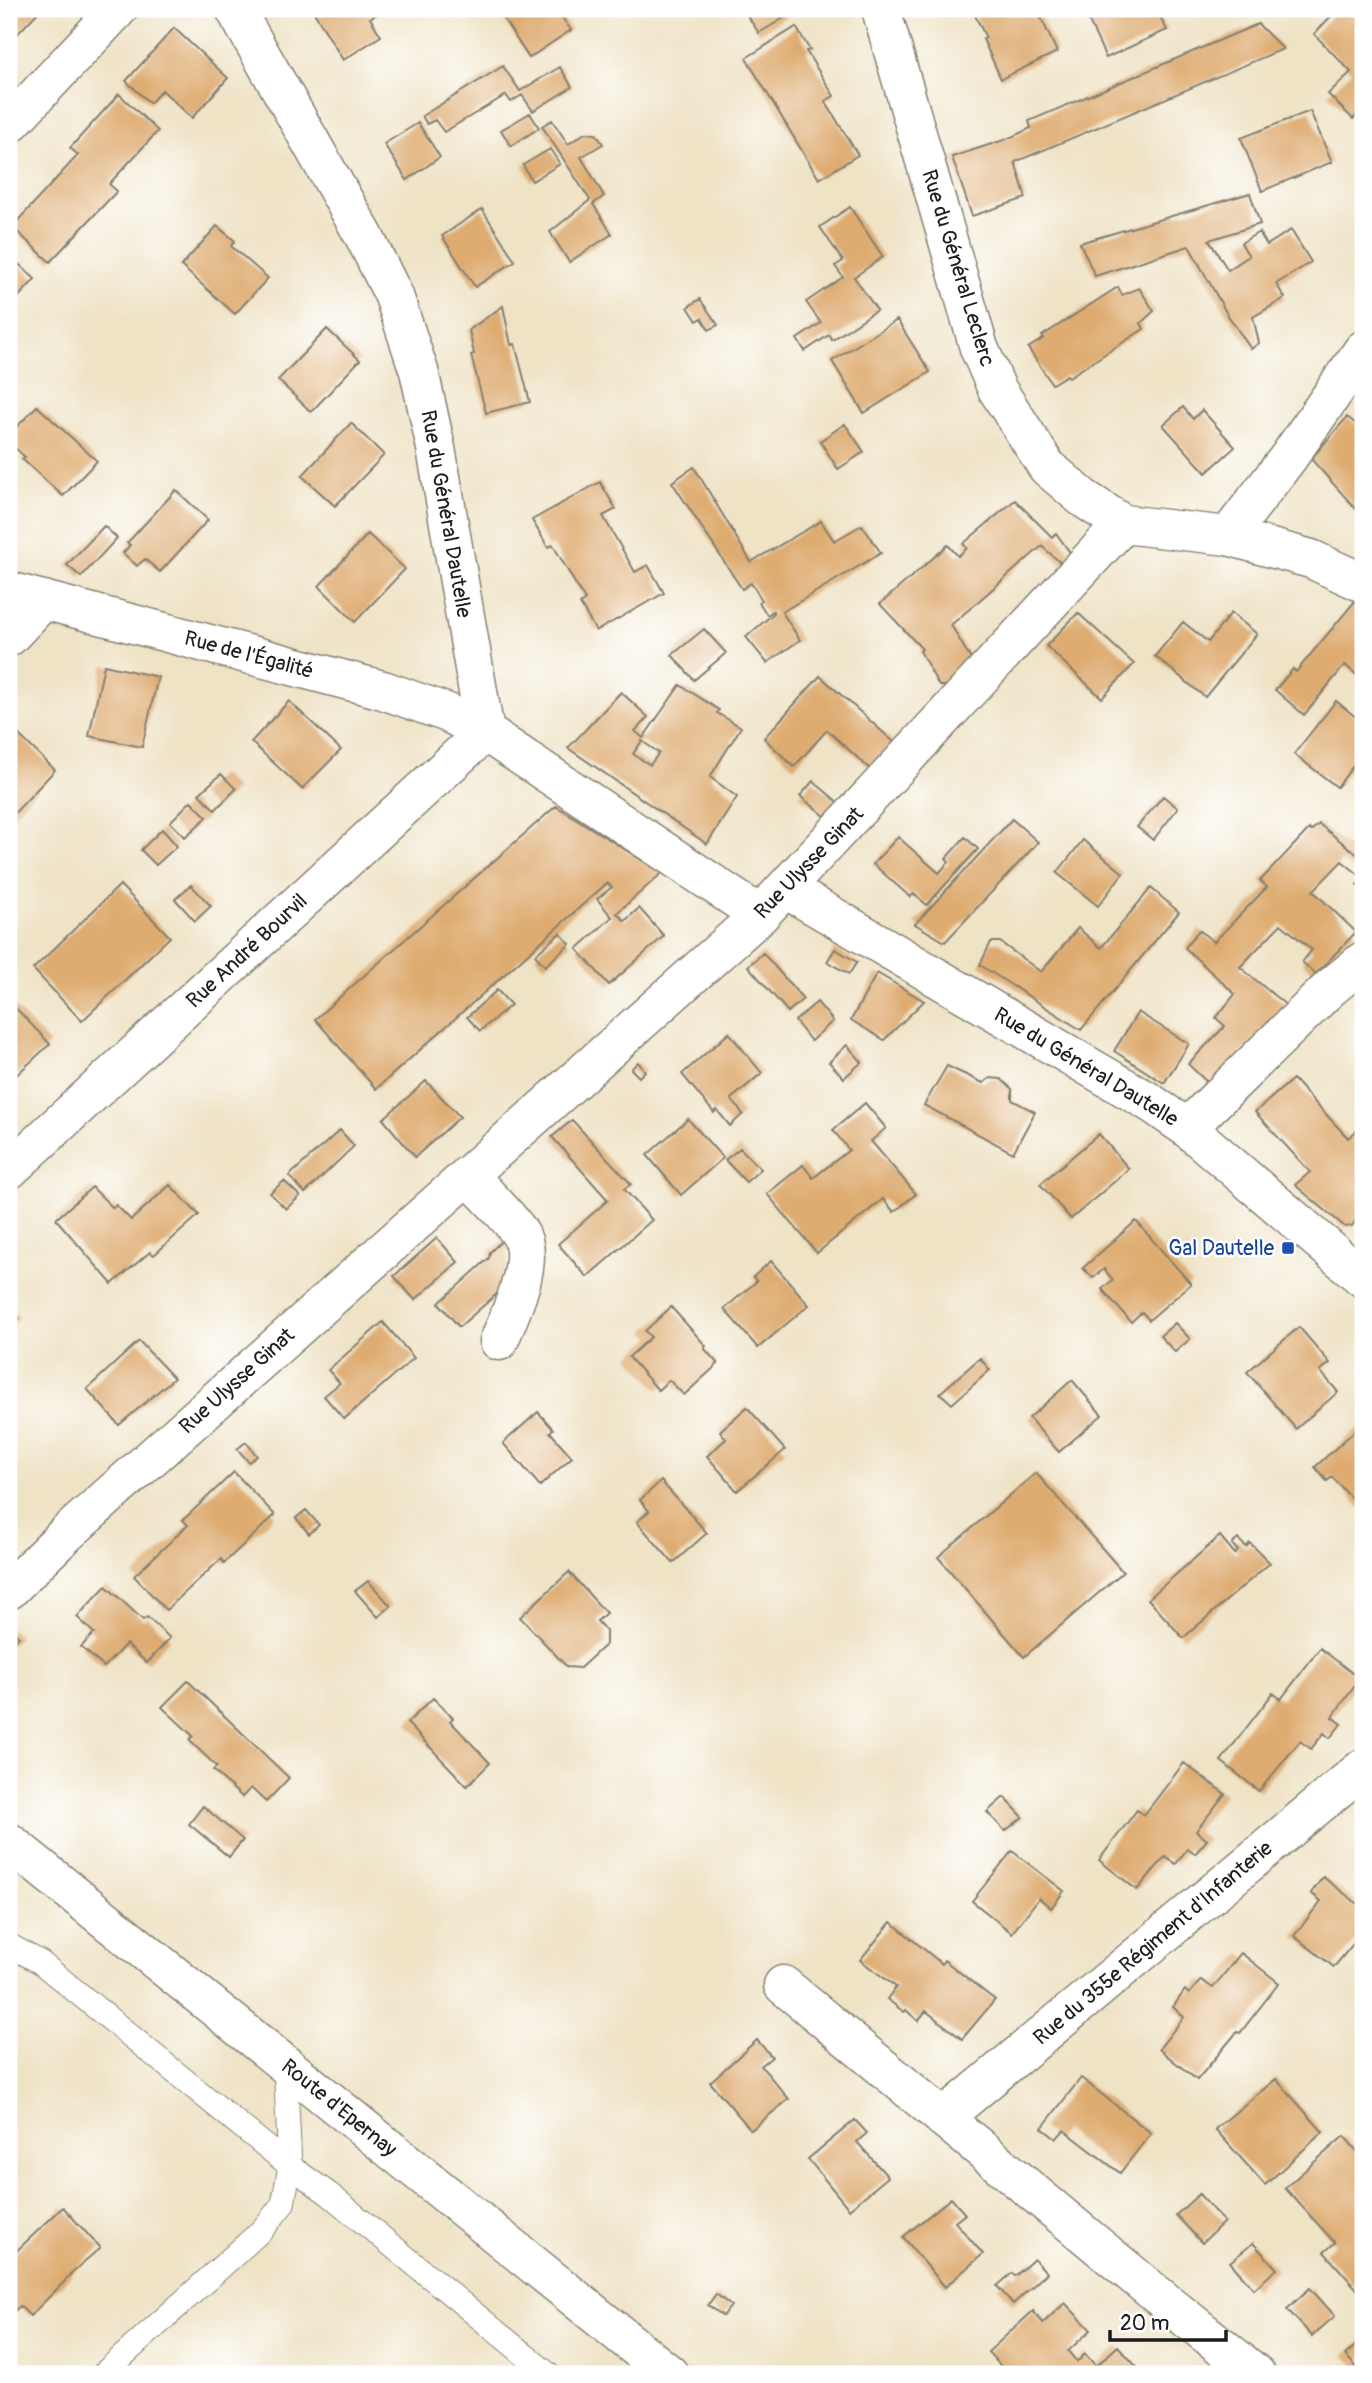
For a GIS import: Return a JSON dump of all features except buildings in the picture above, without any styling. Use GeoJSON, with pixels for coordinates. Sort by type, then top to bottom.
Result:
{"type":"FeatureCollection","features":[{"type":"Feature","properties":{"kind":"street"},"geometry":{"type":"LineString","coordinates":[[9,125],[118,9]]}},
{"type":"Feature","properties":{"kind":"street","name":"Rue du Général Dautelle"},"geometry":{"type":"LineString","coordinates":[[236,9],[364,236],[394,296],[419,371],[436,449],[485,732]]}},
{"type":"Feature","properties":{"kind":"street","name":"Rue du Général Leclerc"},"geometry":{"type":"LineString","coordinates":[[881,9],[979,348],[997,390],[1047,467],[1083,498],[1124,524],[1228,536],[1311,559],[1363,583]]}},
{"type":"Feature","properties":{"kind":"street"},"geometry":{"type":"LineString","coordinates":[[1228,536],[1288,458],[1363,351]]}},
{"type":"Feature","properties":{"kind":"street","name":"Rue Ulysse Ginat"},"geometry":{"type":"LineString","coordinates":[[9,1590],[65,1535],[760,915],[1124,524]]}},
{"type":"Feature","properties":{"kind":"street"},"geometry":{"type":"LineString","coordinates":[[9,637],[26,596]]}},
{"type":"Feature","properties":{"kind":"street","name":"Rue de l'Égalité"},"geometry":{"type":"LineString","coordinates":[[26,596],[383,690],[448,713],[485,732]]}},
{"type":"Feature","properties":{"kind":"street"},"geometry":{"type":"LineString","coordinates":[[485,732],[760,915]]}},
{"type":"Feature","properties":{"kind":"street","name":"Rue André Bourvil"},"geometry":{"type":"LineString","coordinates":[[9,1170],[485,732]]}},
{"type":"Feature","properties":{"kind":"street","name":"Rue du Général Dautelle"},"geometry":{"type":"LineString","coordinates":[[786,889],[1151,1103],[1187,1128],[1363,1278]]}},
{"type":"Feature","properties":{"kind":"street"},"geometry":{"type":"LineString","coordinates":[[1187,1128],[1329,989],[1363,961]]}},
{"type":"Feature","properties":{"kind":"street"},"geometry":{"type":"LineString","coordinates":[[468,1175],[521,1234],[526,1255],[520,1289],[499,1341]]}},
{"type":"Feature","properties":{"kind":"street","name":"Rue du 355e Régiment d'Infanterie"},"geometry":{"type":"LineString","coordinates":[[943,2118],[1363,1768]]}},
{"type":"Feature","properties":{"kind":"street","name":"Route d'Epernay"},"geometry":{"type":"LineString","coordinates":[[9,1842],[668,2374]]}},
{"type":"Feature","properties":{"kind":"street"},"geometry":{"type":"LineString","coordinates":[[783,1985],[1256,2374]]}},
{"type":"Feature","properties":{"kind":"lane"},"geometry":{"type":"LineString","coordinates":[[9,1945],[40,1962],[548,2374]]}},
{"type":"Feature","properties":{"kind":"lane"},"geometry":{"type":"LineString","coordinates":[[103,2374],[261,2230],[283,2204],[290,2166],[285,2064]]}},
{"type":"Feature","properties":{"kind":"place","name":"Gal Dautelle"},"geometry":{"type":"Point","coordinates":[1288,1248]}}]}
